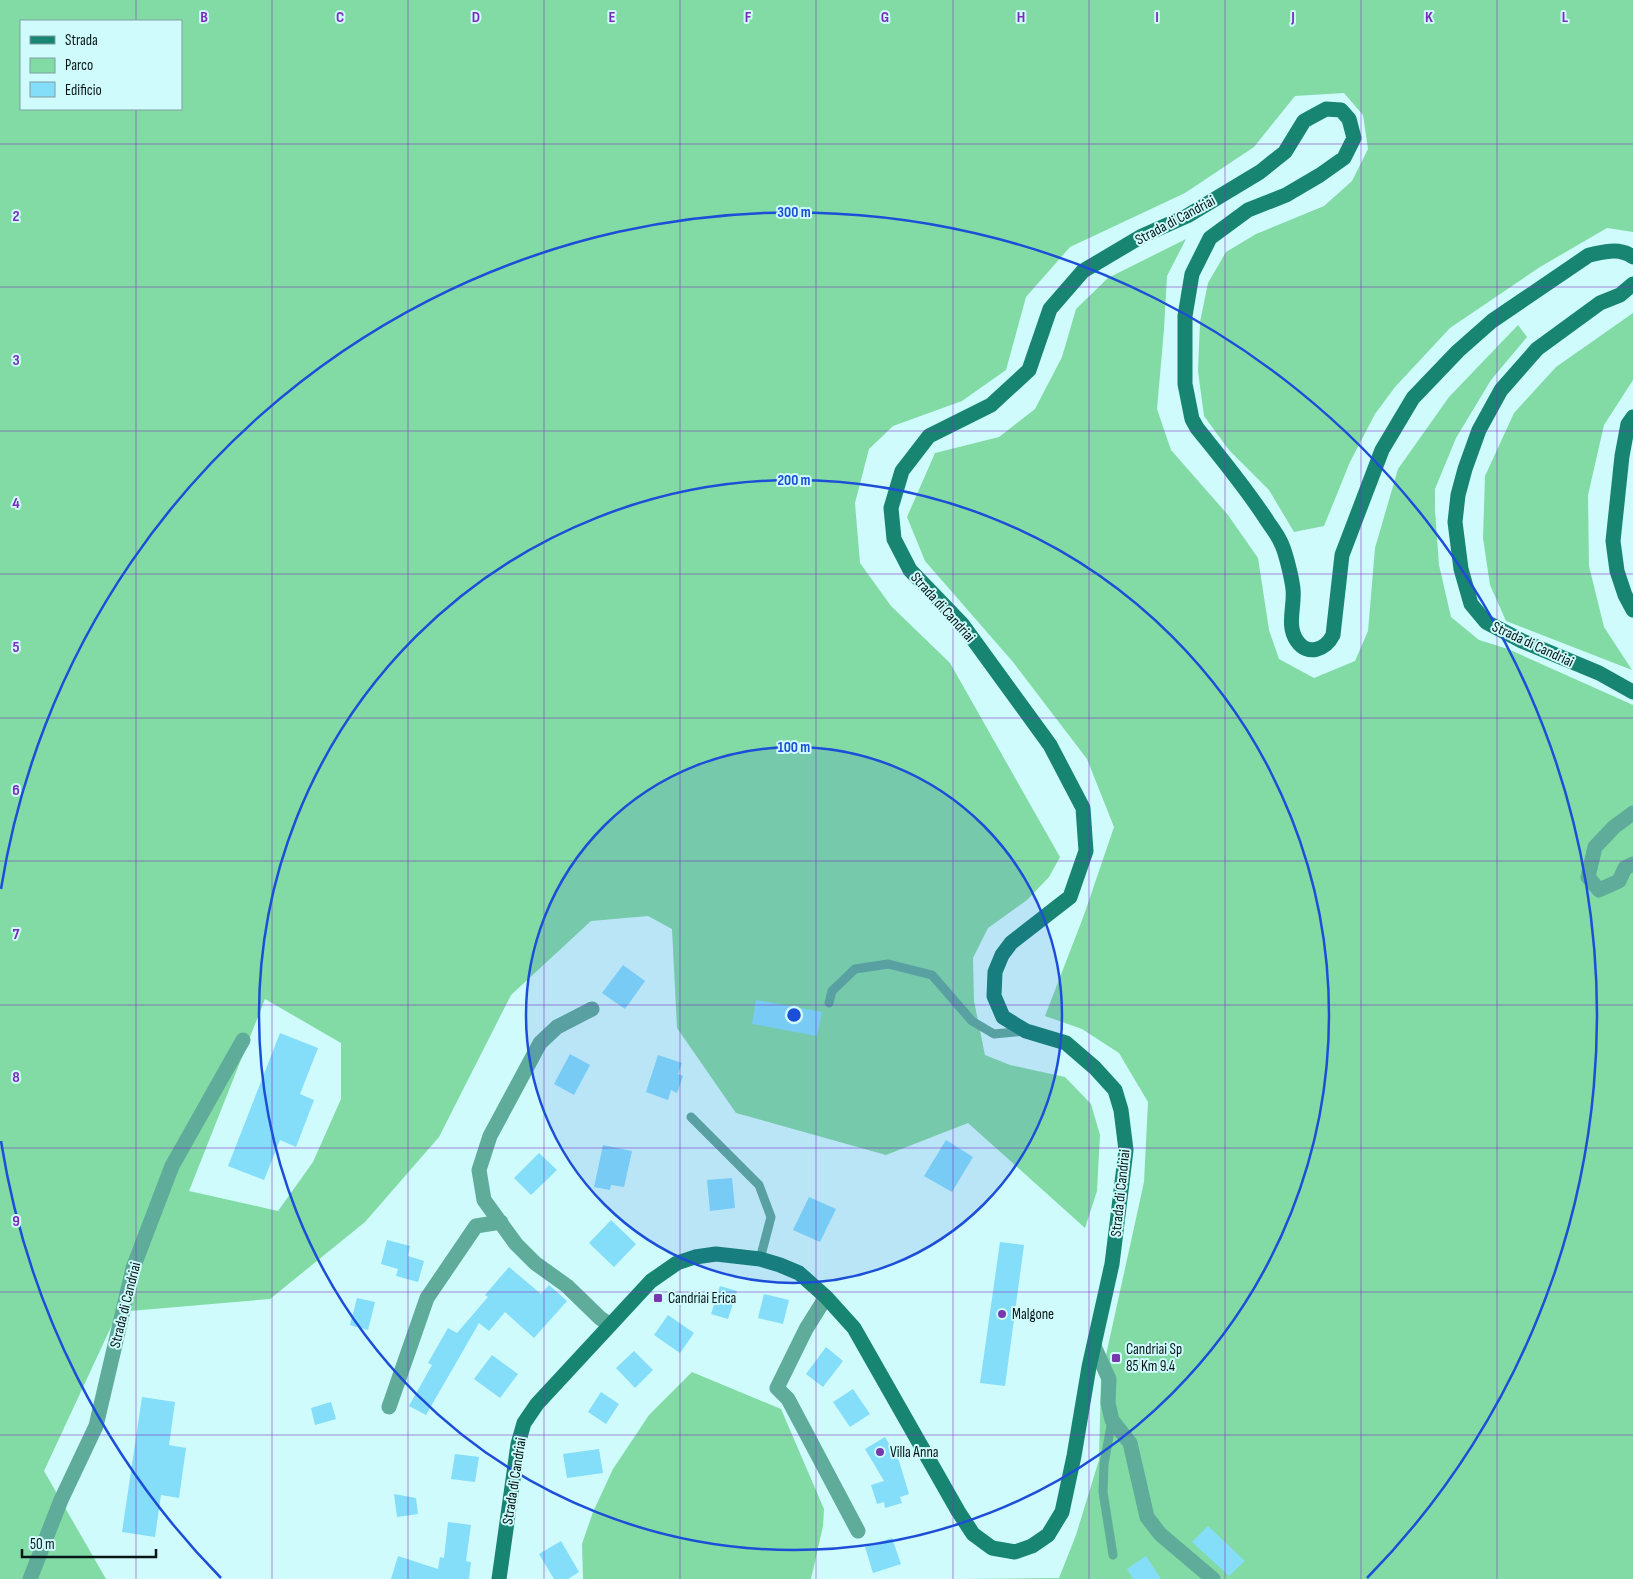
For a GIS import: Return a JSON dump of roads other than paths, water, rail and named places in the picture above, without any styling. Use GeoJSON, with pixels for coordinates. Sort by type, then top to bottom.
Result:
{"type":"FeatureCollection","features":[{"type":"Feature","properties":{"kind":"main road","name":"Strada di Candriai"},"geometry":{"type":"LineString","coordinates":[[499,1579],[518,1444],[524,1423],[537,1404],[558,1384],[651,1281],[677,1263],[695,1257],[716,1254],[760,1258],[780,1265],[799,1273],[826,1297],[854,1328],[973,1534],[992,1548],[1015,1552],[1032,1546],[1048,1535],[1062,1512],[1112,1264],[1126,1150],[1122,1110],[1115,1090],[1080,1054],[1066,1043],[1026,1031],[1003,1017],[994,996],[996,972],[1002,955],[1011,942],[1070,897],[1086,851],[1083,808],[1050,745],[962,624],[910,570],[894,540],[891,508],[902,471],[929,436],[991,405],[1029,370],[1050,309],[1083,271],[1142,236],[1187,216],[1260,172],[1285,152],[1304,120],[1326,109],[1341,110],[1349,119],[1354,138],[1344,158],[1286,195],[1248,210],[1210,238],[1192,274],[1185,316],[1186,384],[1192,419],[1260,508],[1282,544],[1293,589],[1293,634],[1301,646],[1306,649],[1320,648],[1326,646],[1333,635],[1342,555],[1382,450],[1412,398],[1458,351],[1492,321],[1589,255],[1608,251],[1624,251],[1633,257]]}},
{"type":"Feature","properties":{"kind":"main road","name":"Strada di Candriai"},"geometry":{"type":"LineString","coordinates":[[1633,284],[1620,296],[1600,303],[1537,349],[1501,390],[1479,430],[1465,468],[1458,495],[1455,522],[1461,569],[1470,604],[1486,622],[1522,641],[1599,673],[1633,692]]}},
{"type":"Feature","properties":{"kind":"main road"},"geometry":{"type":"LineString","coordinates":[[1633,417],[1628,424],[1622,456],[1613,541],[1617,571],[1625,595],[1633,610]]}},
{"type":"Feature","properties":{"kind":"street"},"geometry":{"type":"LineString","coordinates":[[1633,813],[1614,827],[1595,847],[1588,876],[1599,890],[1618,881],[1626,868],[1633,864]]}},
{"type":"Feature","properties":{"kind":"street"},"geometry":{"type":"LineString","coordinates":[[592,1009],[557,1027],[540,1043],[490,1136],[479,1170],[484,1200],[516,1244],[535,1263],[566,1286],[610,1325]]}},
{"type":"Feature","properties":{"kind":"street","name":"Strada di Candriai"},"geometry":{"type":"LineString","coordinates":[[30,1579],[61,1500],[96,1426],[133,1268],[169,1174],[243,1040]]}},
{"type":"Feature","properties":{"kind":"street"},"geometry":{"type":"LineString","coordinates":[[389,1407],[427,1298],[476,1226],[501,1222]]}},
{"type":"Feature","properties":{"kind":"street"},"geometry":{"type":"LineString","coordinates":[[826,1297],[806,1328],[777,1388],[788,1400],[858,1531]]}},
{"type":"Feature","properties":{"kind":"street"},"geometry":{"type":"LineString","coordinates":[[1094,1346],[1109,1379],[1108,1403],[1112,1420],[1130,1443],[1147,1517],[1160,1534],[1213,1579]]}},
{"type":"Feature","properties":{"kind":"lane"},"geometry":{"type":"LineString","coordinates":[[829,1003],[832,991],[855,968],[888,964],[932,975],[972,1021],[994,1034],[1026,1031]]}},
{"type":"Feature","properties":{"kind":"lane"},"geometry":{"type":"LineString","coordinates":[[692,1117],[759,1185],[771,1217],[760,1258]]}},
{"type":"Feature","properties":{"kind":"lane"},"geometry":{"type":"LineString","coordinates":[[1112,1420],[1104,1464],[1104,1492],[1113,1555]]}},
{"type":"Feature","properties":{"kind":"place","name":"Candriai Erica"},"geometry":{"type":"Point","coordinates":[658,1298]}},
{"type":"Feature","properties":{"kind":"place","name":"Malgone"},"geometry":{"type":"Point","coordinates":[1002,1314]}},
{"type":"Feature","properties":{"kind":"place","name":"Candriai Sp 85 Km 9.4"},"geometry":{"type":"Point","coordinates":[1116,1358]}},
{"type":"Feature","properties":{"kind":"place","name":"Villa Anna"},"geometry":{"type":"Point","coordinates":[880,1452]}}]}
